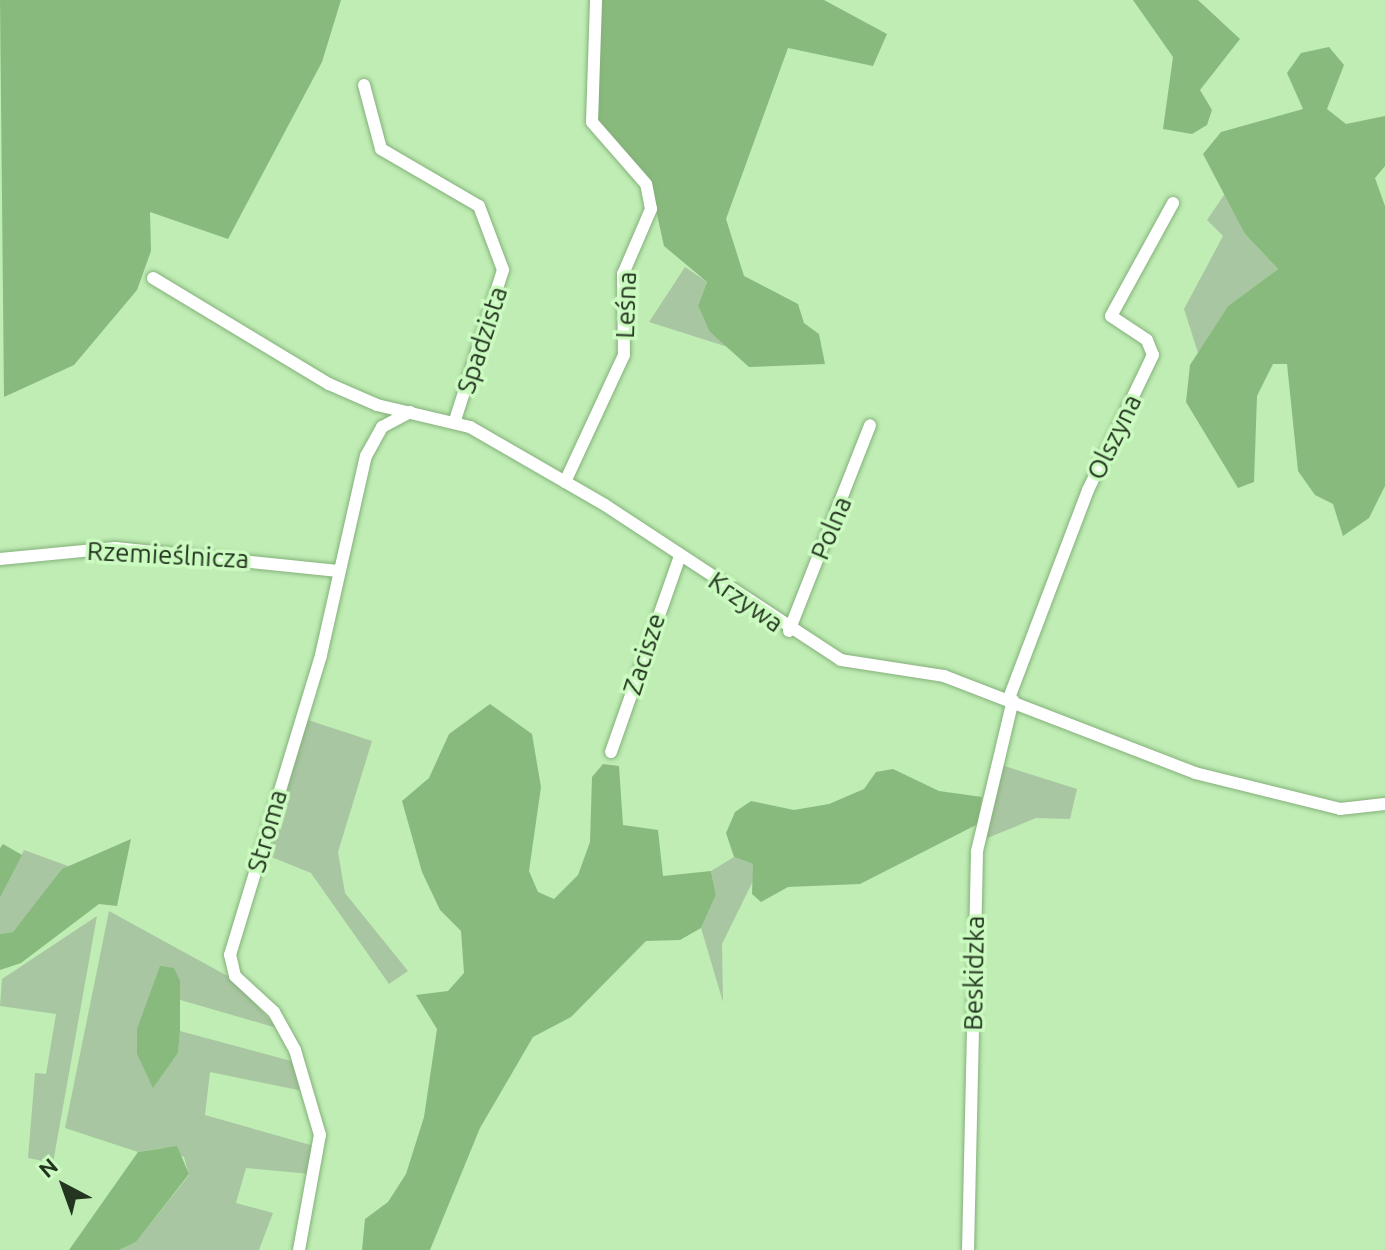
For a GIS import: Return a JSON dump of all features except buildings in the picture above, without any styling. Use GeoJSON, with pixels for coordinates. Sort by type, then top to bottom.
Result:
{"type":"FeatureCollection","features":[{"type":"Feature","properties":{"kind":"street","name":"Leśna"},"geometry":{"type":"LineString","coordinates":[[565,482],[624,355],[623,274],[651,209],[646,184],[592,122],[596,0]]}},
{"type":"Feature","properties":{"kind":"street","name":"Spadzista"},"geometry":{"type":"LineString","coordinates":[[364,85],[381,149],[479,206],[503,270],[455,420]]}},
{"type":"Feature","properties":{"kind":"street","name":"Olszyna"},"geometry":{"type":"LineString","coordinates":[[1011,699],[1088,490],[1153,355],[1147,340],[1111,316],[1173,203]]}},
{"type":"Feature","properties":{"kind":"street","name":"Krzywa"},"geometry":{"type":"LineString","coordinates":[[153,278],[377,405],[455,420],[565,482],[789,631],[841,660],[944,676],[1011,699],[1195,773],[1340,809],[1385,804]]}},
{"type":"Feature","properties":{"kind":"street","name":"Stroma"},"geometry":{"type":"LineString","coordinates":[[299,1250],[320,1135],[295,1050],[274,1012],[229,964],[321,655],[336,571],[375,436],[377,405]]}},
{"type":"Feature","properties":{"kind":"street"},"geometry":{"type":"LineString","coordinates":[[375,436],[410,412]]}},
{"type":"Feature","properties":{"kind":"street","name":"Polna"},"geometry":{"type":"LineString","coordinates":[[789,631],[870,425]]}},
{"type":"Feature","properties":{"kind":"street","name":"Rzemieślnicza"},"geometry":{"type":"LineString","coordinates":[[0,559],[115,548],[336,571]]}},
{"type":"Feature","properties":{"kind":"street","name":"Zacisze"},"geometry":{"type":"LineString","coordinates":[[611,752],[680,556]]}},
{"type":"Feature","properties":{"kind":"street","name":"Beskidzka"},"geometry":{"type":"LineString","coordinates":[[968,1250],[977,851],[1011,699]]}},
{"type":"Feature","properties":{"kind":"green space"},"geometry":{"type":"Polygon","coordinates":[[[0,0],[341,0],[322,62],[228,239],[150,212],[151,251],[137,290],[74,365],[4,397],[0,0]]]}},
{"type":"Feature","properties":{"kind":"green space"},"geometry":{"type":"Polygon","coordinates":[[[599,0],[824,0],[887,34],[873,66],[788,48],[726,219],[744,276],[798,304],[804,323],[819,334],[825,364],[749,367],[709,331],[698,305],[707,282],[664,246],[650,183],[597,127],[599,0]]]}},
{"type":"Feature","properties":{"kind":"green space"},"geometry":{"type":"Polygon","coordinates":[[[1133,0],[1198,0],[1240,39],[1200,90],[1212,110],[1207,125],[1192,134],[1163,129],[1173,57],[1133,0]]]}},
{"type":"Feature","properties":{"kind":"green space"},"geometry":{"type":"Polygon","coordinates":[[[1329,47],[1344,65],[1327,109],[1346,124],[1385,116],[1385,166],[1375,178],[1385,206],[1385,486],[1369,518],[1343,536],[1333,504],[1315,495],[1298,471],[1287,364],[1273,364],[1257,396],[1254,482],[1238,488],[1186,402],[1190,365],[1228,306],[1278,269],[1245,234],[1203,154],[1221,132],[1303,109],[1287,73],[1301,53],[1329,47]]]}},
{"type":"Feature","properties":{"kind":"green space"},"geometry":{"type":"Polygon","coordinates":[[[1226,192],[1245,234],[1278,269],[1228,306],[1198,353],[1184,309],[1223,236],[1207,220],[1226,192]]]}},
{"type":"Feature","properties":{"kind":"green space"},"geometry":{"type":"Polygon","coordinates":[[[685,267],[707,282],[698,304],[709,331],[731,348],[649,322],[685,267]]]}},
{"type":"Feature","properties":{"kind":"green space"},"geometry":{"type":"Polygon","coordinates":[[[490,704],[532,734],[541,787],[529,871],[538,892],[554,899],[578,875],[590,842],[592,777],[603,764],[619,766],[623,825],[658,830],[663,876],[711,871],[716,895],[701,928],[680,940],[646,941],[571,1017],[533,1037],[480,1128],[430,1250],[362,1250],[365,1219],[388,1202],[406,1174],[424,1117],[437,1029],[416,995],[448,991],[464,973],[461,931],[440,910],[422,872],[402,801],[429,778],[449,734],[490,704]]]}},
{"type":"Feature","properties":{"kind":"green space"},"geometry":{"type":"Polygon","coordinates":[[[305,719],[372,741],[338,852],[345,893],[408,971],[389,984],[311,873],[264,854],[305,719]]]}},
{"type":"Feature","properties":{"kind":"green space"},"geometry":{"type":"Polygon","coordinates":[[[998,764],[1077,789],[1070,819],[1036,818],[985,839],[998,764]]]}},
{"type":"Feature","properties":{"kind":"green space"},"geometry":{"type":"Polygon","coordinates":[[[893,769],[939,791],[982,797],[978,824],[860,884],[788,887],[761,902],[752,894],[753,864],[734,857],[726,833],[735,812],[751,801],[794,810],[829,804],[864,789],[876,772],[893,769]]]}},
{"type":"Feature","properties":{"kind":"green space"},"geometry":{"type":"Polygon","coordinates":[[[131,839],[117,906],[99,904],[21,963],[0,970],[0,934],[13,932],[62,869],[131,839]]]}},
{"type":"Feature","properties":{"kind":"green space"},"geometry":{"type":"Polygon","coordinates":[[[3,844],[22,855],[0,898],[0,848],[3,844]]]}},
{"type":"Feature","properties":{"kind":"green space"},"geometry":{"type":"Polygon","coordinates":[[[24,850],[68,866],[13,932],[0,934],[0,898],[24,850]]]}},
{"type":"Feature","properties":{"kind":"green space"},"geometry":{"type":"Polygon","coordinates":[[[734,857],[753,864],[755,877],[722,944],[723,1002],[701,928],[716,895],[711,871],[734,857]]]}},
{"type":"Feature","properties":{"kind":"green space"},"geometry":{"type":"Polygon","coordinates":[[[109,911],[233,979],[277,1028],[177,999],[179,981],[153,1087],[178,1053],[180,1031],[295,1062],[303,1091],[210,1072],[205,1115],[314,1146],[310,1174],[246,1168],[236,1203],[273,1213],[259,1250],[119,1250],[136,1242],[189,1175],[184,1157],[162,1148],[138,1152],[65,1128],[109,911]]]}},
{"type":"Feature","properties":{"kind":"green space"},"geometry":{"type":"Polygon","coordinates":[[[97,916],[53,1163],[28,1158],[35,1073],[46,1074],[56,1014],[0,1006],[2,979],[97,916]]]}},
{"type":"Feature","properties":{"kind":"green space"},"geometry":{"type":"Polygon","coordinates":[[[160,966],[174,968],[180,981],[180,1031],[178,1053],[153,1088],[137,1054],[137,1029],[160,966]]]}},
{"type":"Feature","properties":{"kind":"green space"},"geometry":{"type":"Polygon","coordinates":[[[177,1146],[189,1174],[136,1242],[119,1250],[69,1250],[138,1152],[177,1146]]]}}]}
